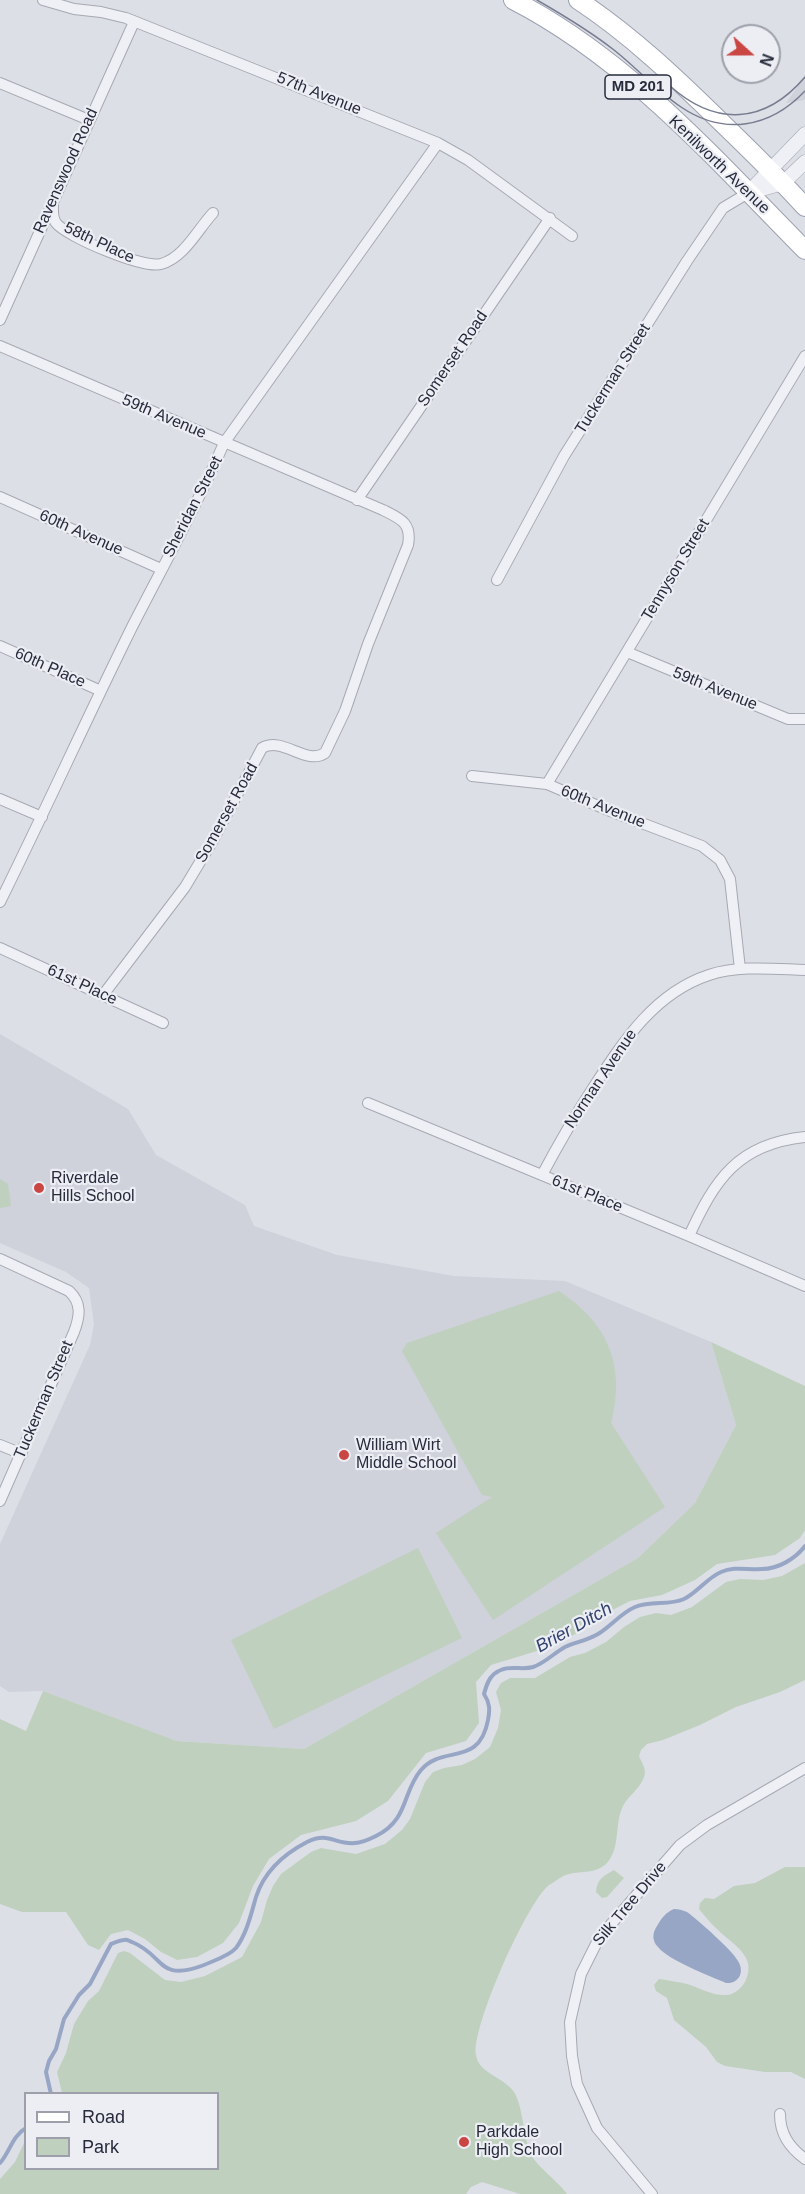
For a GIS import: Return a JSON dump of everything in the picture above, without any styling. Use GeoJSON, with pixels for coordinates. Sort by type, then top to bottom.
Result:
{"type":"FeatureCollection","features":[{"type":"Feature","properties":{"kind":"main road","name":"Kenilworth Avenue"},"geometry":{"type":"LineString","coordinates":[[513,0],[570,33],[610,63],[718,161],[805,250]]}},
{"type":"Feature","properties":{"kind":"main road","name":"Kenilworth Avenue"},"geometry":{"type":"LineString","coordinates":[[578,0],[648,52],[777,176],[805,207]]}},
{"type":"Feature","properties":{"kind":"street","name":"57th Avenue"},"geometry":{"type":"LineString","coordinates":[[43,0],[74,9],[108,13],[134,22],[438,143],[468,160],[572,236]]}},
{"type":"Feature","properties":{"kind":"street","name":"Ravenswood Road"},"geometry":{"type":"LineString","coordinates":[[0,320],[134,22]]}},
{"type":"Feature","properties":{"kind":"street"},"geometry":{"type":"LineString","coordinates":[[0,83],[89,120]]}},
{"type":"Feature","properties":{"kind":"street"},"geometry":{"type":"LineString","coordinates":[[777,176],[805,134]]}},
{"type":"Feature","properties":{"kind":"street","name":"Sheridan Street"},"geometry":{"type":"LineString","coordinates":[[0,902],[224,443],[438,143]]}},
{"type":"Feature","properties":{"kind":"street"},"geometry":{"type":"LineString","coordinates":[[748,193],[805,162]]}},
{"type":"Feature","properties":{"kind":"street","name":"Tuckerman Street"},"geometry":{"type":"LineString","coordinates":[[497,580],[564,456],[687,261],[723,208],[748,193]]}},
{"type":"Feature","properties":{"kind":"street","name":"58th Place"},"geometry":{"type":"LineString","coordinates":[[53,202],[54,219],[63,229],[116,254],[154,265],[171,260],[192,240],[213,213]]}},
{"type":"Feature","properties":{"kind":"street","name":"Somerset Road"},"geometry":{"type":"LineString","coordinates":[[357,500],[550,218]]}},
{"type":"Feature","properties":{"kind":"street","name":"59th Avenue"},"geometry":{"type":"LineString","coordinates":[[0,346],[383,510],[405,523],[410,535],[408,545]]}},
{"type":"Feature","properties":{"kind":"street","name":"Tennyson Street"},"geometry":{"type":"LineString","coordinates":[[547,784],[805,356]]}},
{"type":"Feature","properties":{"kind":"street","name":"60th Avenue"},"geometry":{"type":"LineString","coordinates":[[0,497],[161,569]]}},
{"type":"Feature","properties":{"kind":"street","name":"Somerset Road"},"geometry":{"type":"LineString","coordinates":[[103,995],[185,887],[212,842],[262,748],[270,744],[311,756],[318,757],[325,753],[345,711],[368,644],[408,545]]}},
{"type":"Feature","properties":{"kind":"street","name":"60th Place"},"geometry":{"type":"LineString","coordinates":[[0,646],[101,691]]}},
{"type":"Feature","properties":{"kind":"street","name":"59th Avenue"},"geometry":{"type":"LineString","coordinates":[[627,652],[786,718],[805,720]]}},
{"type":"Feature","properties":{"kind":"street","name":"60th Avenue"},"geometry":{"type":"LineString","coordinates":[[472,776],[547,784],[702,846],[713,853],[730,879],[740,969]]}},
{"type":"Feature","properties":{"kind":"street"},"geometry":{"type":"LineString","coordinates":[[0,799],[42,817]]}},
{"type":"Feature","properties":{"kind":"street","name":"61st Place"},"geometry":{"type":"LineString","coordinates":[[0,948],[163,1023]]}},
{"type":"Feature","properties":{"kind":"street"},"geometry":{"type":"LineString","coordinates":[[740,969],[805,970]]}},
{"type":"Feature","properties":{"kind":"street","name":"Norman Avenue"},"geometry":{"type":"LineString","coordinates":[[542,1175],[575,1115],[615,1053],[644,1018],[681,987],[711,974],[740,969]]}},
{"type":"Feature","properties":{"kind":"street","name":"61st Place"},"geometry":{"type":"LineString","coordinates":[[368,1103],[805,1286]]}},
{"type":"Feature","properties":{"kind":"street"},"geometry":{"type":"LineString","coordinates":[[689,1236],[704,1202],[726,1171],[742,1158],[763,1146],[805,1137]]}},
{"type":"Feature","properties":{"kind":"street","name":"Tuckerman Street"},"geometry":{"type":"LineString","coordinates":[[0,1259],[58,1285],[74,1295],[80,1312],[74,1332],[0,1502]]}},
{"type":"Feature","properties":{"kind":"street"},"geometry":{"type":"LineString","coordinates":[[0,1444],[22,1454]]}},
{"type":"Feature","properties":{"kind":"street","name":"Silk Tree Drive"},"geometry":{"type":"LineString","coordinates":[[652,2194],[597,2128],[577,2084],[572,2056],[570,2022],[581,1974],[599,1938],[680,1845],[707,1825],[805,1768]]}},
{"type":"Feature","properties":{"kind":"street"},"geometry":{"type":"LineString","coordinates":[[780,2114],[782,2132],[793,2148],[805,2159]]}},
{"type":"Feature","properties":{"kind":"shaded area"},"geometry":{"type":"Polygon","coordinates":[[[805,76],[805,100],[786,103],[791,96],[805,76]]]}},
{"type":"Feature","properties":{"kind":"shaded area"},"geometry":{"type":"Polygon","coordinates":[[[0,1034],[128,1109],[156,1155],[245,1205],[254,1226],[337,1255],[454,1276],[565,1281],[711,1342],[736,1425],[695,1503],[638,1558],[304,1749],[177,1741],[43,1691],[9,1692],[0,1686],[0,1544],[90,1345],[94,1324],[89,1288],[66,1272],[0,1243],[0,1034]]]}},
{"type":"Feature","properties":{"kind":"green space"},"geometry":{"type":"Polygon","coordinates":[[[0,1179],[8,1184],[11,1206],[0,1208],[0,1179]]]}},
{"type":"Feature","properties":{"kind":"green space"},"geometry":{"type":"Polygon","coordinates":[[[559,1291],[590,1317],[609,1348],[616,1383],[611,1423],[665,1507],[493,1620],[436,1533],[492,1497],[482,1495],[402,1351],[407,1343],[559,1291]]]}},
{"type":"Feature","properties":{"kind":"green space"},"geometry":{"type":"Polygon","coordinates":[[[711,1342],[805,1386],[805,1530],[800,1538],[775,1555],[717,1564],[695,1580],[662,1595],[630,1601],[550,1647],[491,1665],[476,1682],[479,1723],[466,1741],[426,1753],[388,1801],[356,1821],[301,1835],[269,1859],[253,1886],[239,1923],[223,1943],[197,1957],[177,1960],[128,1930],[111,1934],[99,1950],[88,1945],[66,1912],[22,1912],[0,1904],[0,1719],[26,1731],[43,1691],[177,1741],[304,1749],[638,1558],[695,1503],[736,1425],[711,1342]]]}},
{"type":"Feature","properties":{"kind":"green space"},"geometry":{"type":"Polygon","coordinates":[[[418,1548],[462,1638],[274,1729],[231,1640],[418,1548]]]}},
{"type":"Feature","properties":{"kind":"green space"},"geometry":{"type":"Polygon","coordinates":[[[805,1563],[805,1680],[780,1692],[736,1707],[663,1740],[647,1744],[641,1750],[639,1756],[645,1774],[639,1786],[623,1806],[619,1817],[616,1844],[611,1857],[603,1867],[598,1869],[561,1877],[539,1896],[502,1966],[482,2019],[477,2041],[478,2061],[482,2067],[514,2092],[531,2154],[567,2194],[520,2194],[482,2182],[471,2187],[466,2194],[0,2194],[0,2179],[15,2162],[24,2143],[24,2170],[219,2170],[219,2092],[62,2092],[57,2072],[66,2053],[74,2024],[88,2001],[99,1991],[118,1953],[124,1951],[130,1953],[165,1980],[181,1982],[205,1976],[242,1957],[261,1922],[267,1900],[281,1874],[311,1852],[321,1848],[356,1854],[385,1844],[402,1830],[410,1819],[425,1782],[433,1772],[462,1765],[475,1759],[490,1747],[498,1728],[501,1710],[496,1692],[501,1683],[510,1678],[535,1678],[570,1657],[585,1653],[606,1642],[640,1617],[656,1613],[671,1615],[692,1607],[726,1582],[740,1579],[763,1580],[782,1576],[805,1563]]]}},
{"type":"Feature","properties":{"kind":"green space"},"geometry":{"type":"Polygon","coordinates":[[[785,1867],[805,1867],[805,2079],[791,2072],[765,2072],[725,2066],[717,2062],[706,2047],[674,2020],[667,1998],[656,1991],[654,1985],[659,1979],[666,1980],[722,1995],[730,1994],[740,1988],[748,1973],[746,1958],[737,1946],[715,1928],[699,1909],[700,1903],[705,1898],[714,1899],[734,1886],[755,1883],[785,1867]]]}},
{"type":"Feature","properties":{"kind":"green space"},"geometry":{"type":"Polygon","coordinates":[[[614,1870],[624,1878],[607,1897],[602,1898],[596,1892],[599,1881],[614,1870]]]}},
{"type":"Feature","properties":{"kind":"water"},"geometry":{"type":"Polygon","coordinates":[[[674,1909],[687,1912],[735,1956],[741,1973],[734,1982],[726,1983],[700,1972],[663,1952],[656,1945],[653,1937],[654,1931],[664,1916],[674,1909]]]}},
{"type":"Feature","properties":{"kind":"waterway","name":"Brier Ditch"},"geometry":{"type":"LineString","coordinates":[[51,2092],[46,2072],[56,2049],[64,2019],[79,1995],[90,1984],[111,1944],[128,1940],[143,1947],[169,1969],[178,1971],[189,1970],[221,1958],[236,1948],[243,1936],[264,1880],[283,1858],[315,1839],[327,1838],[355,1843],[376,1836],[387,1829],[400,1814],[415,1778],[421,1770],[430,1762],[469,1750],[477,1744],[488,1720],[489,1707],[484,1694],[494,1674],[504,1669],[528,1668],[537,1665],[565,1647],[598,1634],[635,1607],[684,1599],[711,1578],[726,1570],[768,1569],[780,1565],[791,1559],[805,1546]]}},
{"type":"Feature","properties":{"kind":"waterway","name":"Brier Ditch"},"geometry":{"type":"LineString","coordinates":[[0,2163],[17,2135],[24,2129]]}},
{"type":"Feature","properties":{"kind":"tram line"},"geometry":{"type":"LineString","coordinates":[[537,0],[605,43],[681,107],[714,122],[746,124],[762,120],[791,104],[805,91]]}},
{"type":"Feature","properties":{"kind":"tram line"},"geometry":{"type":"LineString","coordinates":[[670,86],[687,99],[705,108],[722,114],[740,114],[757,111],[774,104],[790,93],[805,77]]}},
{"type":"Feature","properties":{"kind":"place","name":"Riverdale Hills School"},"geometry":{"type":"Point","coordinates":[39,1188]}},
{"type":"Feature","properties":{"kind":"place","name":"William Wirt Middle School"},"geometry":{"type":"Point","coordinates":[344,1455]}},
{"type":"Feature","properties":{"kind":"place","name":"Parkdale High School"},"geometry":{"type":"Point","coordinates":[464,2142]}}]}
